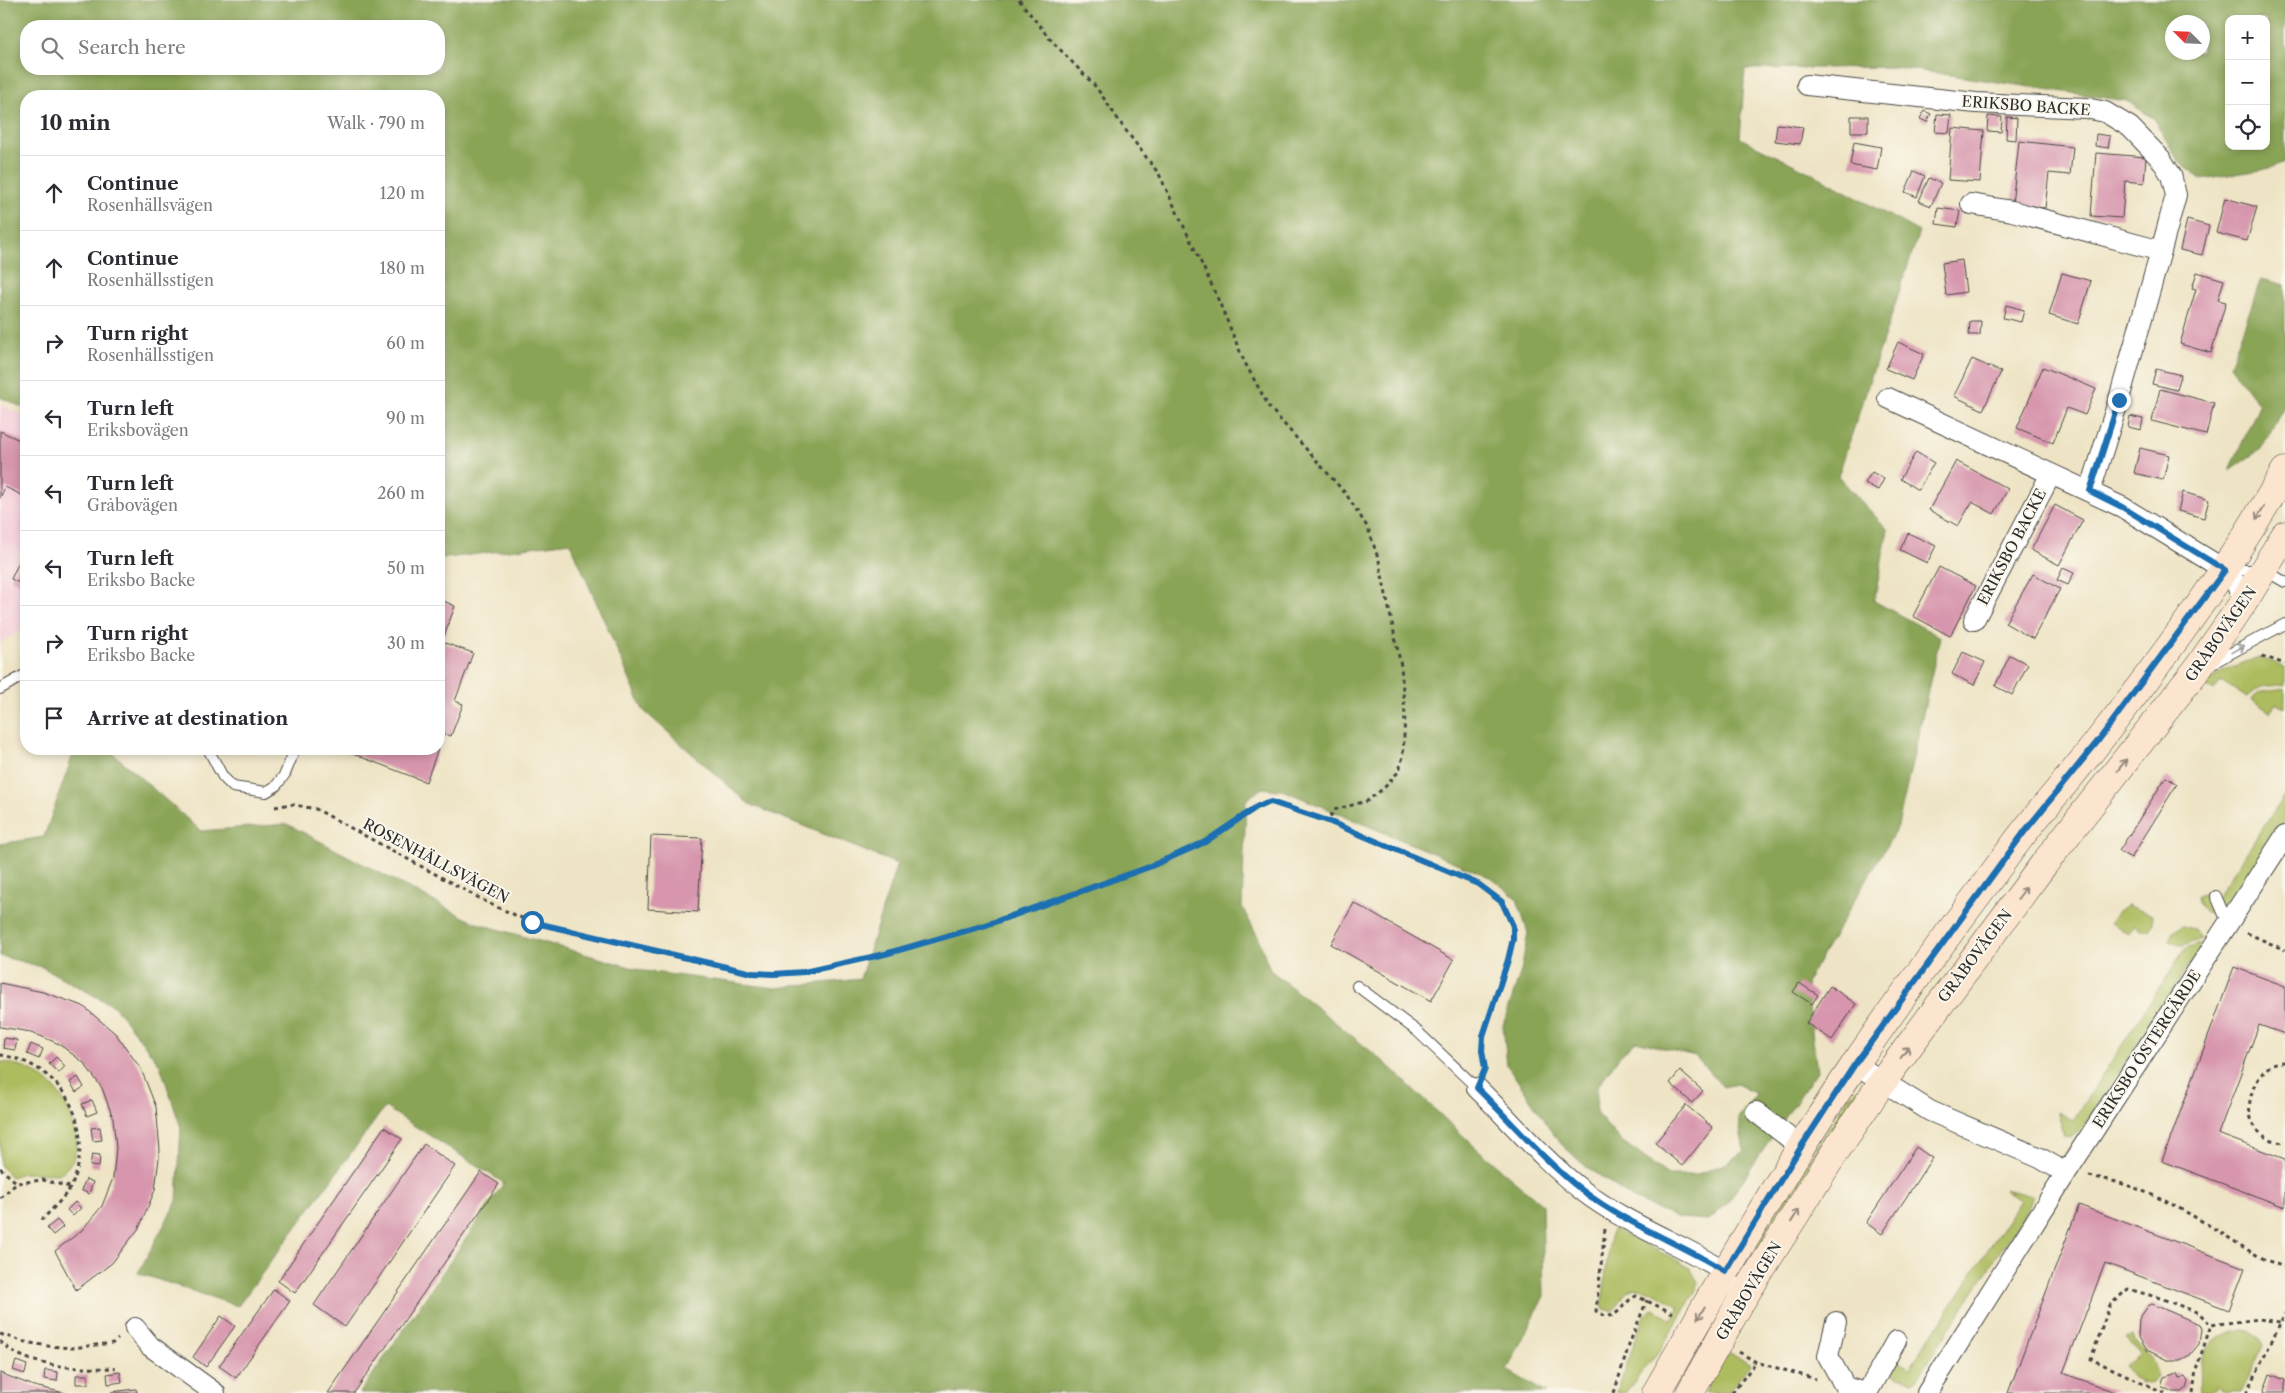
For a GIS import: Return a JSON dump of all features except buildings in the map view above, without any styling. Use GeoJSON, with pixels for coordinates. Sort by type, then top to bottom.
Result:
{"type":"FeatureCollection","features":[{"type":"Feature","properties":{"kind":"main road","name":"GRÅBOVÄGEN"},"geometry":{"type":"LineString","coordinates":[[1656,1393],[1725,1271],[1801,1147],[1855,1064],[2025,831],[2104,734],[2225,570],[2285,471]]}},
{"type":"Feature","properties":{"kind":"main road","name":"GRÅBOVÄGEN"},"geometry":{"type":"LineString","coordinates":[[1690,1393],[1741,1301],[1833,1155],[1883,1081],[2044,864],[2195,672],[2243,603],[2275,576],[2285,535]]}},
{"type":"Feature","properties":{"kind":"street","name":"ERIKSBO BACKE"},"geometry":{"type":"LineString","coordinates":[[1807,85],[1976,103],[2086,108],[2112,116],[2130,127],[2148,145],[2171,175],[2176,195],[2119,400],[2090,491]]}},
{"type":"Feature","properties":{"kind":"street"},"geometry":{"type":"LineString","coordinates":[[1971,204],[2012,211],[2161,251]]}},
{"type":"Feature","properties":{"kind":"street","name":"ERIKSBO BACKE"},"geometry":{"type":"LineString","coordinates":[[1888,398],[2122,507],[2225,570],[2237,585],[2243,603]]}},
{"type":"Feature","properties":{"kind":"street","name":"ERIKSBO BACKE"},"geometry":{"type":"LineString","coordinates":[[1974,620],[2051,474]]}},
{"type":"Feature","properties":{"kind":"street","name":"ERIKSBO ÖSTERGÄRDE"},"geometry":{"type":"LineString","coordinates":[[1927,1393],[2066,1173],[2285,836]]}},
{"type":"Feature","properties":{"kind":"street"},"geometry":{"type":"LineString","coordinates":[[1855,1064],[1930,1111],[2040,1158],[2066,1173]]}},
{"type":"Feature","properties":{"kind":"street"},"geometry":{"type":"LineString","coordinates":[[1477,1088],[1552,1163],[1583,1191],[1611,1209],[1725,1271],[1730,1290],[1741,1301]]}},
{"type":"Feature","properties":{"kind":"street"},"geometry":{"type":"LineString","coordinates":[[1756,1112],[1801,1147]]}},
{"type":"Feature","properties":{"kind":"street"},"geometry":{"type":"LineString","coordinates":[[1836,1322],[1828,1356],[1845,1387],[1866,1393],[1896,1341]]}},
{"type":"Feature","properties":{"kind":"street"},"geometry":{"type":"LineString","coordinates":[[135,1328],[150,1346],[215,1393]]}},
{"type":"Feature","properties":{"kind":"lane"},"geometry":{"type":"LineString","coordinates":[[2225,570],[2275,576]]}},
{"type":"Feature","properties":{"kind":"lane"},"geometry":{"type":"LineString","coordinates":[[2195,672],[2285,624]]}},
{"type":"Feature","properties":{"kind":"lane"},"geometry":{"type":"LineString","coordinates":[[0,689],[20,677]]}},
{"type":"Feature","properties":{"kind":"lane"},"geometry":{"type":"LineString","coordinates":[[211,755],[223,777],[233,787],[266,792],[276,786],[285,774],[293,755]]}},
{"type":"Feature","properties":{"kind":"lane"},"geometry":{"type":"LineString","coordinates":[[2216,896],[2228,925]]}},
{"type":"Feature","properties":{"kind":"lane"},"geometry":{"type":"LineString","coordinates":[[1357,986],[1417,1031],[1477,1088]]}},
{"type":"Feature","properties":{"kind":"path"},"geometry":{"type":"LineString","coordinates":[[1019,0],[1050,39],[1096,87],[1124,128],[1160,174],[1215,292],[1244,361],[1270,407],[1346,494],[1368,528],[1380,561],[1400,666],[1405,715],[1403,756],[1399,771],[1384,788],[1367,801],[1334,810],[1328,821]]}},
{"type":"Feature","properties":{"kind":"path"},"geometry":{"type":"LineString","coordinates":[[2254,653],[2285,664]]}},
{"type":"Feature","properties":{"kind":"path","name":"ROSENHÄLLSVÄGEN"},"geometry":{"type":"LineString","coordinates":[[273,808],[290,804],[316,809],[492,905],[532,922],[704,963],[752,973],[774,974],[804,972],[885,954],[986,925],[1149,867],[1205,842],[1258,806],[1271,802],[1328,821],[1478,884],[1502,902],[1513,926],[1513,939],[1483,1036],[1482,1050],[1485,1069],[1477,1088]]}},
{"type":"Feature","properties":{"kind":"path"},"geometry":{"type":"LineString","coordinates":[[2228,925],[2285,950]]}},
{"type":"Feature","properties":{"kind":"path"},"geometry":{"type":"LineString","coordinates":[[0,1055],[22,1060],[42,1070],[58,1084],[71,1103],[82,1143],[78,1165],[70,1187],[42,1220]]}},
{"type":"Feature","properties":{"kind":"path"},"geometry":{"type":"LineString","coordinates":[[2285,1062],[2274,1064],[2259,1080],[2249,1100],[2250,1118],[2261,1135],[2285,1143]]}},
{"type":"Feature","properties":{"kind":"path"},"geometry":{"type":"LineString","coordinates":[[0,1168],[17,1183]]}},
{"type":"Feature","properties":{"kind":"path"},"geometry":{"type":"LineString","coordinates":[[2066,1173],[2112,1180],[2150,1192],[2219,1231],[2262,1260],[2285,1267]]}},
{"type":"Feature","properties":{"kind":"path"},"geometry":{"type":"LineString","coordinates":[[0,1198],[17,1183],[43,1180],[70,1187]]}},
{"type":"Feature","properties":{"kind":"path"},"geometry":{"type":"LineString","coordinates":[[1611,1209],[1603,1237],[1596,1311],[1602,1315],[1612,1316],[1619,1312],[1629,1299],[1636,1296],[1673,1312]]}},
{"type":"Feature","properties":{"kind":"path"},"geometry":{"type":"LineString","coordinates":[[2165,1393],[2091,1359],[2110,1305],[2128,1289],[2160,1298],[2199,1313],[2211,1326]]}},
{"type":"Feature","properties":{"kind":"path"},"geometry":{"type":"LineString","coordinates":[[1614,1393],[1630,1342],[1647,1300]]}},
{"type":"Feature","properties":{"kind":"path"},"geometry":{"type":"LineString","coordinates":[[2247,1393],[2285,1313]]}},
{"type":"Feature","properties":{"kind":"path"},"geometry":{"type":"LineString","coordinates":[[2211,1326],[2259,1319],[2280,1322]]}},
{"type":"Feature","properties":{"kind":"path"},"geometry":{"type":"LineString","coordinates":[[2193,1393],[2196,1370],[2211,1326]]}},
{"type":"Feature","properties":{"kind":"path"},"geometry":{"type":"LineString","coordinates":[[0,1334],[25,1342],[73,1348],[112,1343],[135,1328]]}},
{"type":"Feature","properties":{"kind":"path"},"geometry":{"type":"LineString","coordinates":[[0,1341],[18,1354],[38,1361],[89,1369],[116,1368]]}},
{"type":"Feature","properties":{"kind":"path"},"geometry":{"type":"LineString","coordinates":[[1735,1350],[1756,1362],[1845,1387]]}},
{"type":"Feature","properties":{"kind":"path"},"geometry":{"type":"LineString","coordinates":[[1732,1393],[1756,1362]]}},
{"type":"Feature","properties":{"kind":"shaded area"},"geometry":{"type":"Polygon","coordinates":[[[0,405],[20,414],[20,631],[0,643],[0,405]]]}},
{"type":"Feature","properties":{"kind":"green space"},"geometry":{"type":"Polygon","coordinates":[[[0,0],[2285,0],[2285,163],[2262,170],[2201,179],[2179,162],[2153,118],[2127,101],[1895,67],[1745,69],[1740,138],[1821,178],[1919,232],[1838,476],[1888,530],[1874,601],[1940,637],[1898,826],[1806,983],[1817,1071],[1726,1205],[1709,1220],[1677,1218],[1632,1198],[1584,1165],[1559,1142],[1507,1065],[1503,1025],[1521,971],[1528,933],[1517,899],[1492,878],[1285,791],[1262,788],[1246,800],[1242,907],[1258,937],[1270,970],[1383,1061],[1474,1146],[1542,1204],[1544,1296],[1507,1370],[1546,1393],[360,1393],[504,1183],[385,1107],[238,1306],[138,1273],[177,1201],[181,1128],[160,1065],[115,1007],[42,967],[0,956],[0,844],[44,837],[73,755],[115,755],[201,831],[287,824],[473,922],[644,971],[775,988],[860,979],[897,864],[749,804],[643,710],[570,542],[445,558],[445,90],[20,90],[20,406],[0,397],[0,0]],[[1636,1041],[1619,1057],[1597,1087],[1596,1113],[1619,1139],[1668,1175],[1696,1175],[1725,1164],[1744,1151],[1738,1118],[1756,1094],[1737,1084],[1723,1087],[1695,1056],[1636,1041]]]}},
{"type":"Feature","properties":{"kind":"green space"},"geometry":{"type":"Polygon","coordinates":[[[2261,279],[2285,285],[2285,405],[2261,449],[2230,470],[2259,405],[2230,366],[2261,279]]]}},
{"type":"Feature","properties":{"kind":"green space"},"geometry":{"type":"Polygon","coordinates":[[[2259,657],[2285,667],[2285,686],[2264,686],[2247,698],[2221,681],[2214,691],[2204,685],[2222,671],[2259,657]]]}},
{"type":"Feature","properties":{"kind":"green space"},"geometry":{"type":"Polygon","coordinates":[[[2279,689],[2285,690],[2285,708],[2276,703],[2270,712],[2252,700],[2260,693],[2279,689]]]}},
{"type":"Feature","properties":{"kind":"green space"},"geometry":{"type":"Polygon","coordinates":[[[2285,795],[2285,819],[2227,909],[2218,916],[2200,907],[2197,896],[2203,894],[2215,900],[2285,795]]]}},
{"type":"Feature","properties":{"kind":"green space"},"geometry":{"type":"Polygon","coordinates":[[[2127,905],[2152,915],[2153,924],[2149,930],[2143,930],[2133,925],[2128,933],[2110,923],[2119,910],[2127,905]]]}},
{"type":"Feature","properties":{"kind":"green space"},"geometry":{"type":"Polygon","coordinates":[[[2183,926],[2193,929],[2201,939],[2183,946],[2169,940],[2174,930],[2183,926]]]}},
{"type":"Feature","properties":{"kind":"green space"},"geometry":{"type":"Polygon","coordinates":[[[2199,944],[2200,947],[2197,954],[2084,1126],[2073,1135],[2065,1136],[2057,1112],[2073,1120],[2184,950],[2199,944]]]}},
{"type":"Feature","properties":{"kind":"green space"},"geometry":{"type":"Polygon","coordinates":[[[0,1062],[23,1067],[43,1078],[53,1086],[69,1111],[77,1139],[75,1153],[70,1165],[59,1174],[23,1173],[11,1177],[0,1165],[0,1062]]]}},
{"type":"Feature","properties":{"kind":"green space"},"geometry":{"type":"Polygon","coordinates":[[[1856,1089],[1860,1093],[1758,1253],[1755,1245],[1850,1095],[1856,1089]]]}},
{"type":"Feature","properties":{"kind":"green space"},"geometry":{"type":"Polygon","coordinates":[[[2005,1189],[2033,1196],[2029,1207],[1917,1378],[1911,1381],[1896,1376],[1891,1369],[1895,1359],[1910,1368],[2020,1201],[2005,1189]]]}},
{"type":"Feature","properties":{"kind":"green space"},"geometry":{"type":"Polygon","coordinates":[[[1614,1229],[1690,1268],[1698,1282],[1695,1292],[1662,1347],[1625,1393],[1617,1393],[1643,1318],[1654,1309],[1672,1319],[1679,1307],[1654,1292],[1639,1288],[1627,1292],[1613,1311],[1604,1309],[1602,1305],[1610,1236],[1614,1229]]]}},
{"type":"Feature","properties":{"kind":"green space"},"geometry":{"type":"Polygon","coordinates":[[[2240,1330],[2255,1333],[2263,1341],[2264,1345],[2240,1393],[2225,1393],[2218,1388],[2211,1393],[2200,1393],[2200,1370],[2206,1351],[2219,1338],[2240,1330]]]}},
{"type":"Feature","properties":{"kind":"green space"},"geometry":{"type":"Polygon","coordinates":[[[2133,1335],[2135,1341],[2154,1365],[2157,1376],[2154,1381],[2137,1379],[2125,1366],[2140,1355],[2126,1337],[2133,1335]]]}},
{"type":"Feature","properties":{"kind":"green space"},"geometry":{"type":"Polygon","coordinates":[[[1724,1352],[1751,1363],[1728,1393],[1705,1393],[1724,1352]]]}},
{"type":"Feature","properties":{"kind":"route"},"geometry":{"type":"LineString","coordinates":[[532,922],[752,973],[804,972],[885,954],[986,925],[1149,867],[1205,842],[1258,806],[1271,802],[1290,807],[1478,884],[1502,902],[1513,926],[1513,939],[1483,1036],[1482,1050],[1485,1069],[1477,1088],[1552,1163],[1583,1191],[1611,1209],[1725,1271],[1801,1147],[1855,1064],[2025,831],[2098,741],[2225,570],[2122,507],[2090,491],[2119,400]]}}]}
